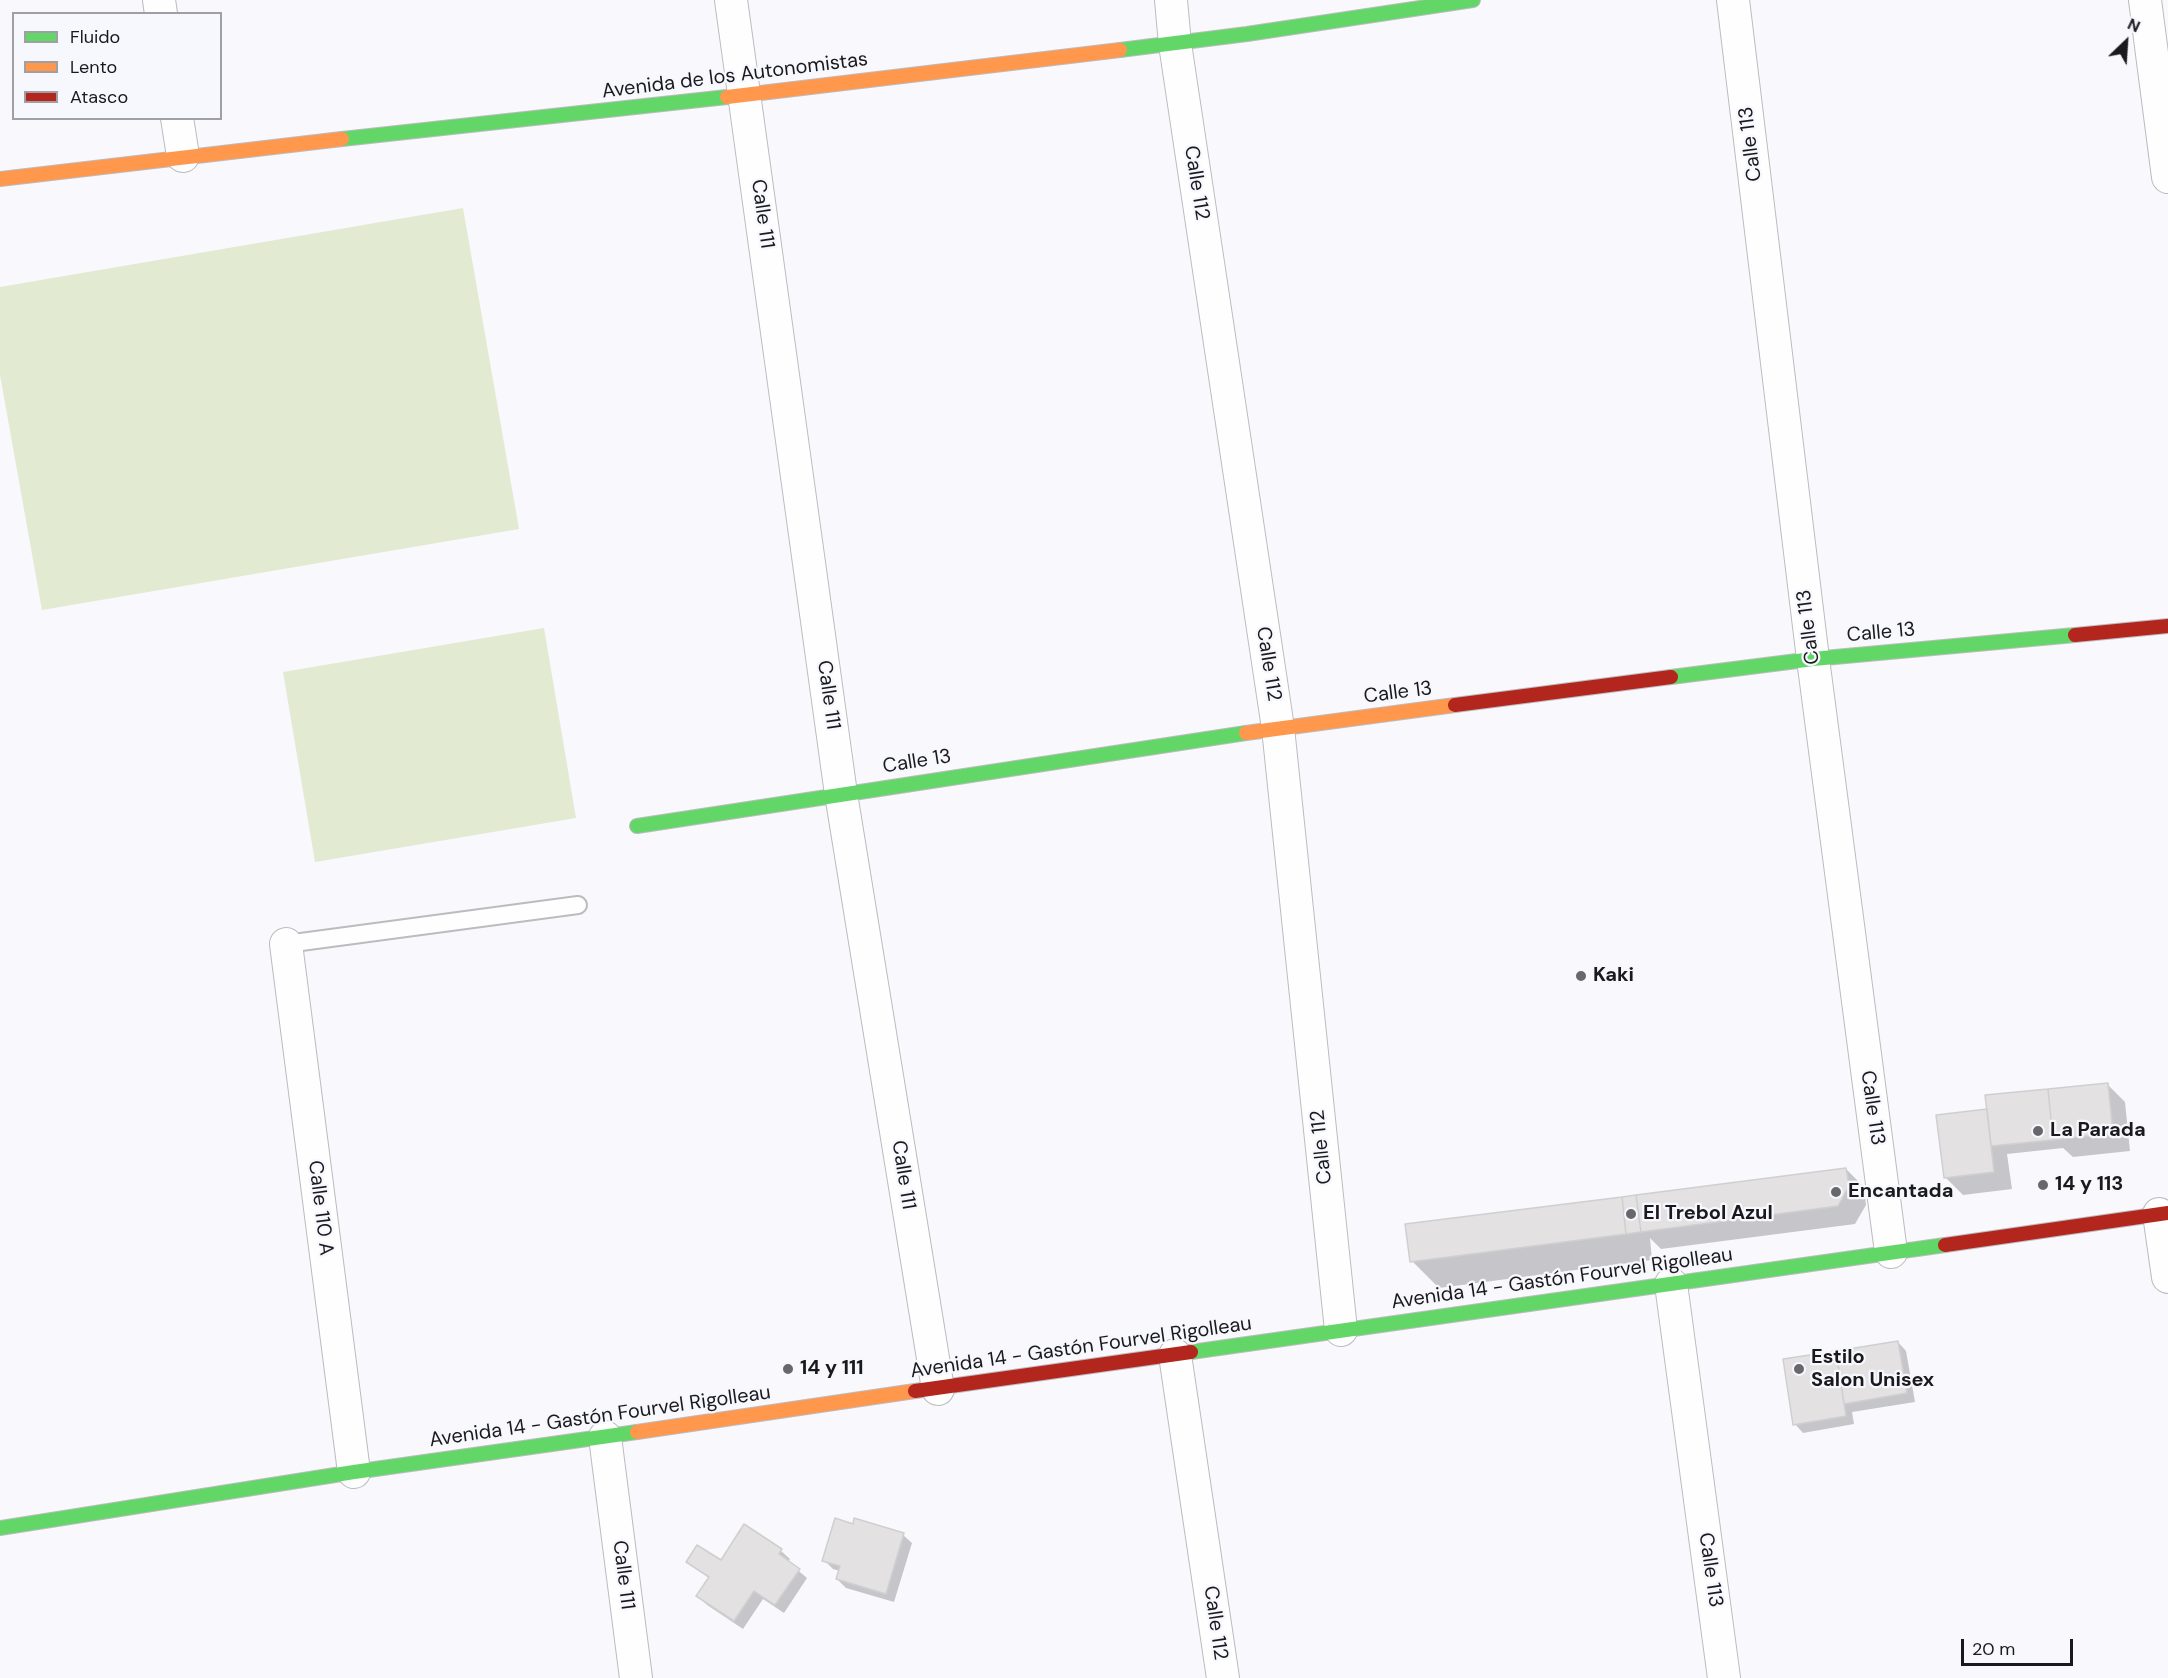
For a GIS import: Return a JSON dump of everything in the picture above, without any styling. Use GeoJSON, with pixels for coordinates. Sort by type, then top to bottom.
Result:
{"type":"FeatureCollection","features":[{"type":"Feature","properties":{"kind":"street","name":"Calle 111"},"geometry":{"type":"LineString","coordinates":[[731,0],[841,794],[938,1389]]}},
{"type":"Feature","properties":{"kind":"street","name":"Calle 112"},"geometry":{"type":"LineString","coordinates":[[1171,0],[1175,44],[1278,728],[1341,1330]]}},
{"type":"Feature","properties":{"kind":"street","name":"Avenida de los Autonomistas"},"geometry":{"type":"LineString","coordinates":[[0,179],[183,156],[746,96],[1175,44],[1473,0]]}},
{"type":"Feature","properties":{"kind":"street","name":"Calle 113"},"geometry":{"type":"LineString","coordinates":[[1733,0],[1813,659],[1891,1252]]}},
{"type":"Feature","properties":{"kind":"street"},"geometry":{"type":"LineString","coordinates":[[2145,0],[2168,177]]}},
{"type":"Feature","properties":{"kind":"street"},"geometry":{"type":"LineString","coordinates":[[177,120],[183,156]]}},
{"type":"Feature","properties":{"kind":"street","name":"Calle 13"},"geometry":{"type":"LineString","coordinates":[[637,826],[1278,728],[1813,659],[2168,626]]}},
{"type":"Feature","properties":{"kind":"street","name":"Calle 110 A"},"geometry":{"type":"LineString","coordinates":[[286,944],[354,1472]]}},
{"type":"Feature","properties":{"kind":"street"},"geometry":{"type":"LineString","coordinates":[[2164,1214],[2168,1277]]}},
{"type":"Feature","properties":{"kind":"street","name":"Avenida 14 - Gastón Fourvel Rigolleau"},"geometry":{"type":"LineString","coordinates":[[0,1528],[354,1472],[793,1408],[2164,1214]]}},
{"type":"Feature","properties":{"kind":"street","name":"Calle 113"},"geometry":{"type":"LineString","coordinates":[[1671,1284],[1724,1678]]}},
{"type":"Feature","properties":{"kind":"street","name":"Calle 112"},"geometry":{"type":"LineString","coordinates":[[1175,1355],[1223,1678]]}},
{"type":"Feature","properties":{"kind":"street","name":"Calle 111"},"geometry":{"type":"LineString","coordinates":[[605,1437],[636,1678]]}},
{"type":"Feature","properties":{"kind":"lane"},"geometry":{"type":"LineString","coordinates":[[286,944],[578,905]]}},
{"type":"Feature","properties":{"kind":"green space"},"geometry":{"type":"Polygon","coordinates":[[[463,208],[519,529],[42,610],[0,375],[0,287],[463,208]]]}},
{"type":"Feature","properties":{"kind":"green space"},"geometry":{"type":"Polygon","coordinates":[[[544,628],[576,818],[315,862],[283,672],[544,628]]]}},
{"type":"Feature","properties":{"kind":"building"},"geometry":{"type":"Polygon","coordinates":[[[2108,1083],[2113,1133],[2053,1140],[2048,1089],[2108,1083]]]}},
{"type":"Feature","properties":{"kind":"building"},"geometry":{"type":"Polygon","coordinates":[[[2048,1089],[2053,1140],[1991,1146],[1985,1095],[2048,1089]]]}},
{"type":"Feature","properties":{"kind":"building"},"geometry":{"type":"Polygon","coordinates":[[[1987,1109],[1994,1172],[1944,1178],[1936,1115],[1987,1109]]]}},
{"type":"Feature","properties":{"kind":"building"},"geometry":{"type":"Polygon","coordinates":[[[1846,1168],[1849,1186],[1838,1206],[1641,1232],[1636,1195],[1846,1168]]]}},
{"type":"Feature","properties":{"kind":"building","name":"El Trebol Azul"},"geometry":{"type":"Polygon","coordinates":[[[1636,1195],[1641,1232],[1626,1234],[1622,1197],[1636,1195]]]}},
{"type":"Feature","properties":{"kind":"building"},"geometry":{"type":"Polygon","coordinates":[[[1622,1197],[1626,1234],[1410,1262],[1405,1224],[1622,1197]]]}},
{"type":"Feature","properties":{"kind":"building"},"geometry":{"type":"Polygon","coordinates":[[[1898,1341],[1907,1393],[1844,1404],[1836,1351],[1898,1341]]]}},
{"type":"Feature","properties":{"kind":"building"},"geometry":{"type":"Polygon","coordinates":[[[1836,1351],[1846,1416],[1793,1425],[1783,1359],[1836,1351]]]}},
{"type":"Feature","properties":{"kind":"building"},"geometry":{"type":"Polygon","coordinates":[[[835,1518],[853,1524],[854,1518],[904,1533],[886,1594],[836,1579],[840,1566],[822,1561],[835,1518]]]}},
{"type":"Feature","properties":{"kind":"building"},"geometry":{"type":"Polygon","coordinates":[[[744,1524],[782,1549],[779,1554],[800,1569],[775,1605],[754,1591],[734,1621],[696,1596],[709,1577],[686,1562],[697,1545],[721,1560],[744,1524]]]}},
{"type":"Feature","properties":{"kind":"traffic: fast"},"geometry":{"type":"LineString","coordinates":[[1120,50],[1247,34],[1473,0]]}},
{"type":"Feature","properties":{"kind":"traffic: fast"},"geometry":{"type":"LineString","coordinates":[[342,139],[727,97]]}},
{"type":"Feature","properties":{"kind":"traffic: fast"},"geometry":{"type":"LineString","coordinates":[[1671,677],[1813,659],[2075,635]]}},
{"type":"Feature","properties":{"kind":"traffic: fast"},"geometry":{"type":"LineString","coordinates":[[637,826],[1246,733]]}},
{"type":"Feature","properties":{"kind":"traffic: fast"},"geometry":{"type":"LineString","coordinates":[[1191,1352],[1945,1245]]}},
{"type":"Feature","properties":{"kind":"traffic: fast"},"geometry":{"type":"LineString","coordinates":[[0,1528],[354,1472],[637,1432]]}},
{"type":"Feature","properties":{"kind":"traffic: slow"},"geometry":{"type":"LineString","coordinates":[[727,97],[1120,50]]}},
{"type":"Feature","properties":{"kind":"traffic: slow"},"geometry":{"type":"LineString","coordinates":[[0,179],[342,139]]}},
{"type":"Feature","properties":{"kind":"traffic: slow"},"geometry":{"type":"LineString","coordinates":[[1246,733],[1455,705]]}},
{"type":"Feature","properties":{"kind":"traffic: slow"},"geometry":{"type":"LineString","coordinates":[[637,1432],[915,1391]]}},
{"type":"Feature","properties":{"kind":"traffic: jam"},"geometry":{"type":"LineString","coordinates":[[2075,635],[2168,626]]}},
{"type":"Feature","properties":{"kind":"traffic: jam"},"geometry":{"type":"LineString","coordinates":[[1455,705],[1671,677]]}},
{"type":"Feature","properties":{"kind":"traffic: jam"},"geometry":{"type":"LineString","coordinates":[[1945,1245],[2168,1213]]}},
{"type":"Feature","properties":{"kind":"traffic: jam"},"geometry":{"type":"LineString","coordinates":[[915,1391],[1191,1352]]}},
{"type":"Feature","properties":{"kind":"place","name":"Kaki"},"geometry":{"type":"Point","coordinates":[1581,976]}},
{"type":"Feature","properties":{"kind":"place","name":"La Parada"},"geometry":{"type":"Point","coordinates":[2038,1131]}},
{"type":"Feature","properties":{"kind":"place","name":"14 y 113"},"geometry":{"type":"Point","coordinates":[2043,1185]}},
{"type":"Feature","properties":{"kind":"place","name":"Encantada"},"geometry":{"type":"Point","coordinates":[1836,1192]}},
{"type":"Feature","properties":{"kind":"place","name":"El Trebol Azul"},"geometry":{"type":"Point","coordinates":[1631,1214]}},
{"type":"Feature","properties":{"kind":"place","name":"14 y 111"},"geometry":{"type":"Point","coordinates":[788,1369]}},
{"type":"Feature","properties":{"kind":"place","name":"Estilo Salon Unisex"},"geometry":{"type":"Point","coordinates":[1799,1369]}}]}
